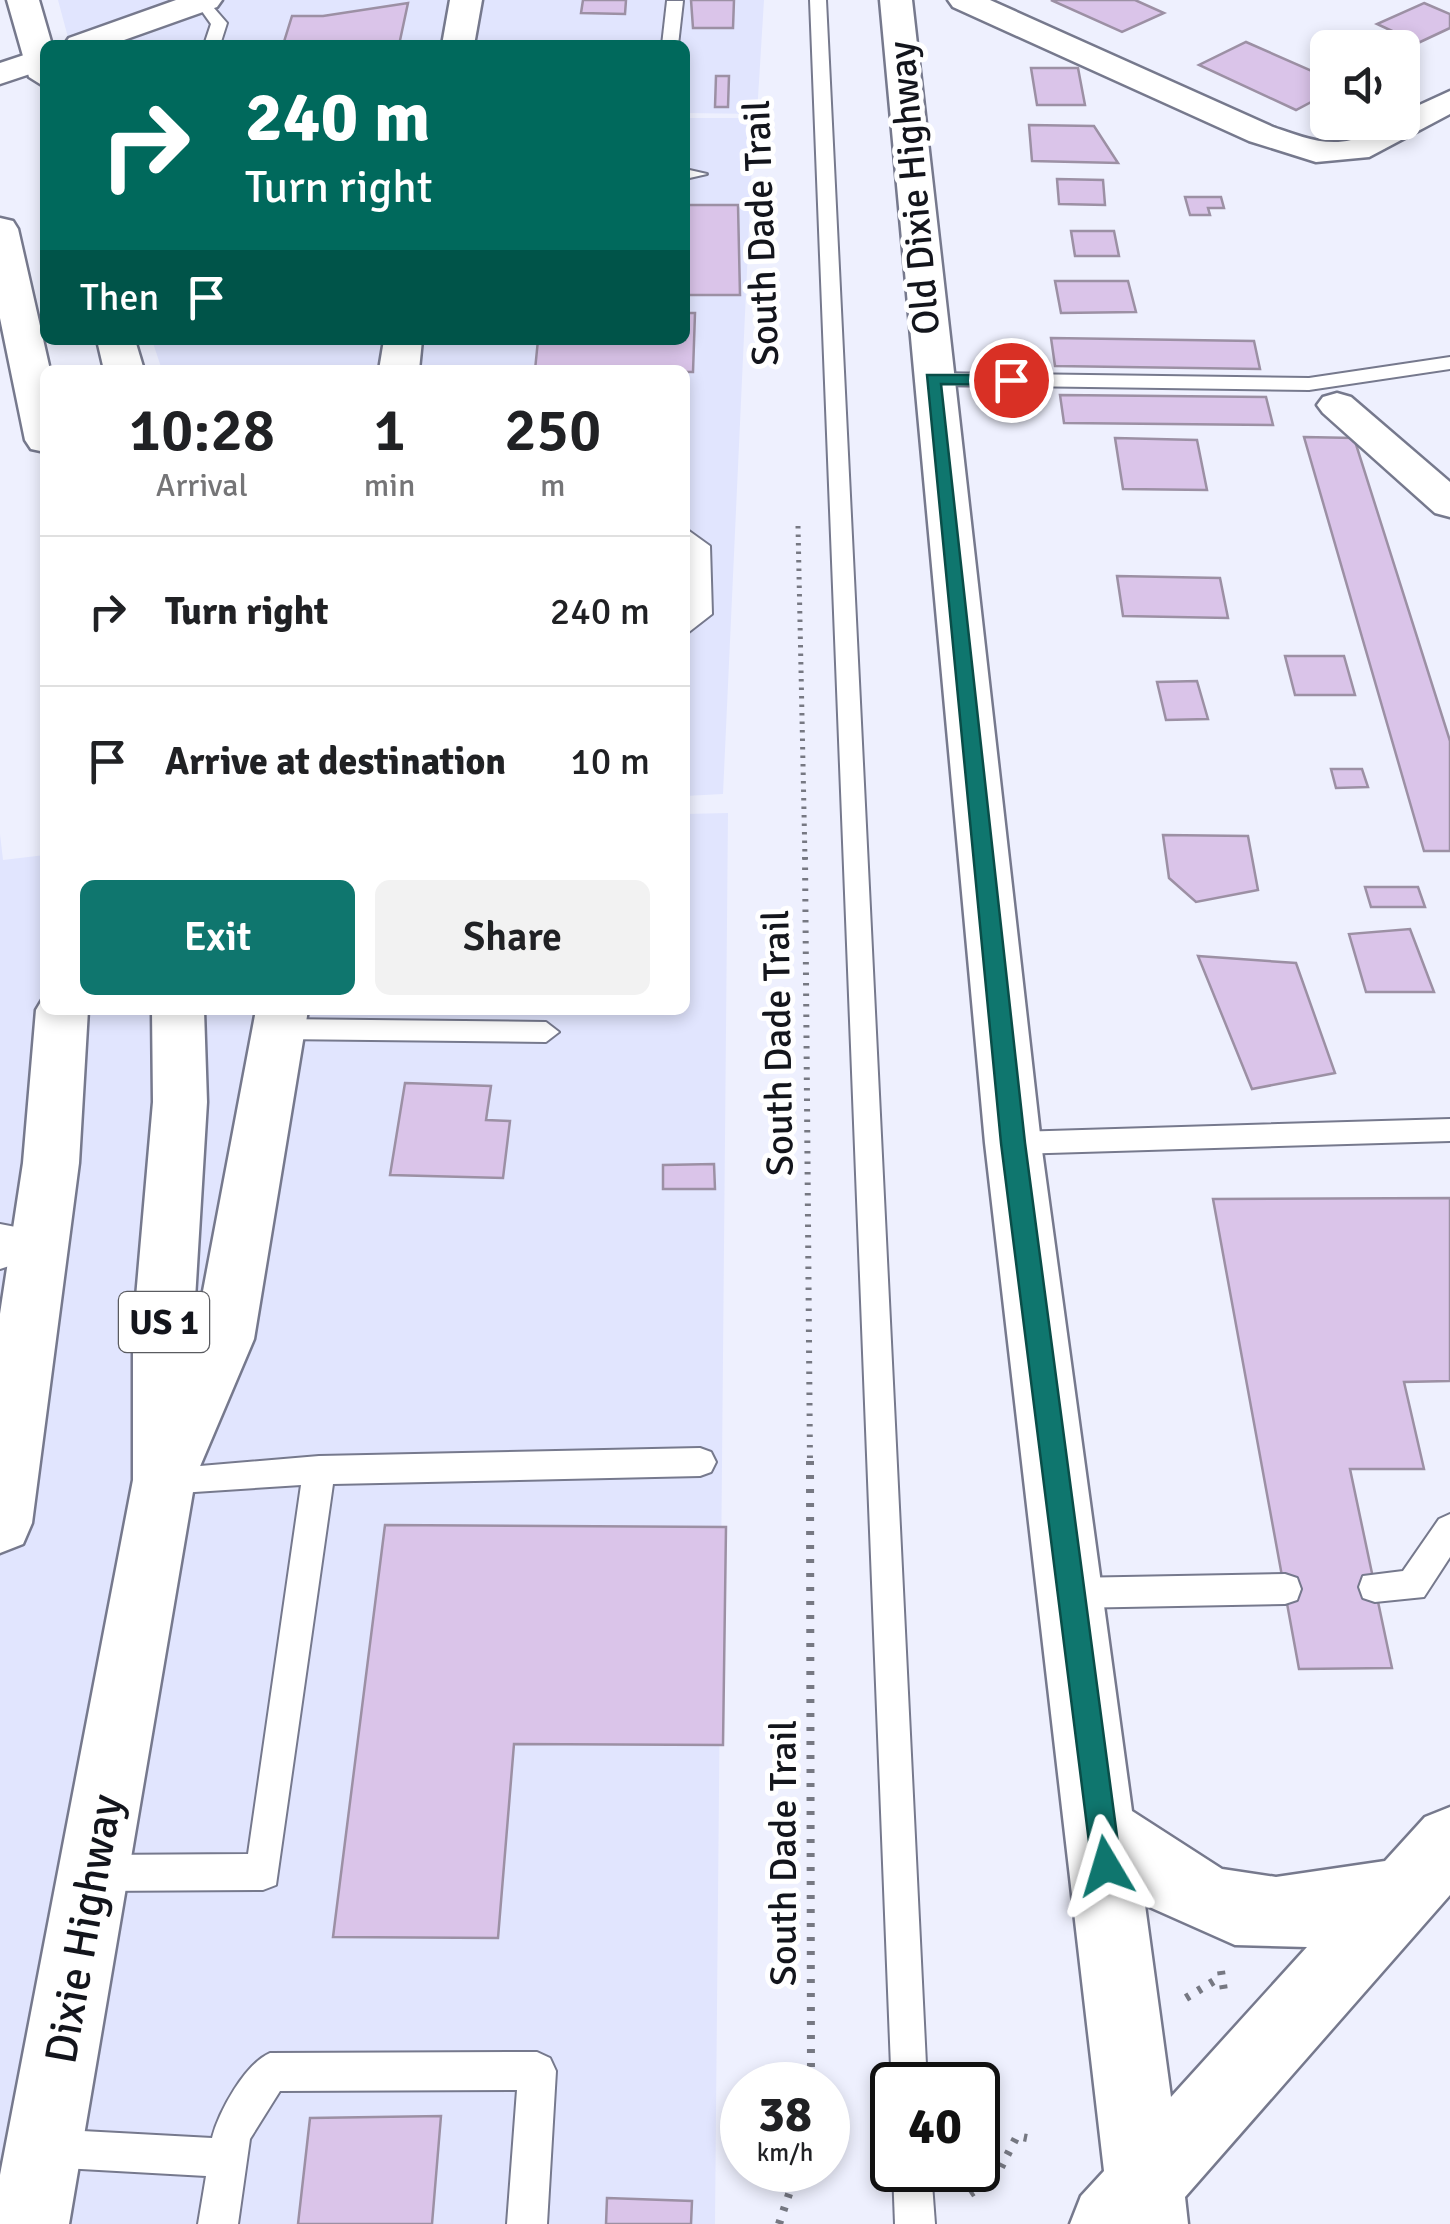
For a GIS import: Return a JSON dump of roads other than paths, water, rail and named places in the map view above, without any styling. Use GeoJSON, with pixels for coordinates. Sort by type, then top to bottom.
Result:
{"type":"FeatureCollection","features":[{"type":"Feature","properties":{"kind":"main road"},"geometry":{"type":"LineString","coordinates":[[23,0],[40,55]]}},
{"type":"Feature","properties":{"kind":"main road"},"geometry":{"type":"LineString","coordinates":[[459,40],[466,0]]}},
{"type":"Feature","properties":{"kind":"main road","name":"Old Dixie Highway"},"geometry":{"type":"LineString","coordinates":[[896,0],[1013,1143],[1102,1832],[1134,2211]]}},
{"type":"Feature","properties":{"kind":"main road"},"geometry":{"type":"LineString","coordinates":[[964,0],[1261,134],[1316,152],[1342,154],[1372,144],[1450,102]]}},
{"type":"Feature","properties":{"kind":"main road"},"geometry":{"type":"LineString","coordinates":[[94,40],[203,1]]}},
{"type":"Feature","properties":{"kind":"main road"},"geometry":{"type":"LineString","coordinates":[[0,74],[40,66]]}},
{"type":"Feature","properties":{"kind":"main road"},"geometry":{"type":"LineString","coordinates":[[0,229],[7,292],[40,421]]}},
{"type":"Feature","properties":{"kind":"main road"},"geometry":{"type":"LineString","coordinates":[[1323,395],[1450,504]]}},
{"type":"Feature","properties":{"kind":"main road"},"geometry":{"type":"LineString","coordinates":[[0,1523],[14,1245],[61,1015]]}},
{"type":"Feature","properties":{"kind":"main road","name":"US 1"},"geometry":{"type":"LineString","coordinates":[[164,1480],[163,1332],[180,1102],[178,1015]]}},
{"type":"Feature","properties":{"kind":"main road"},"geometry":{"type":"LineString","coordinates":[[164,1480],[224,1339],[280,1019]]}},
{"type":"Feature","properties":{"kind":"main road","name":"Dixie Highway"},"geometry":{"type":"LineString","coordinates":[[30,2224],[164,1480]]}},
{"type":"Feature","properties":{"kind":"main road"},"geometry":{"type":"LineString","coordinates":[[1102,1832],[1174,1882],[1237,1910],[1290,1910],[1427,1868]]}},
{"type":"Feature","properties":{"kind":"main road"},"geometry":{"type":"LineString","coordinates":[[1134,2211],[1427,1868]]}},
{"type":"Feature","properties":{"kind":"lane"},"geometry":{"type":"LineString","coordinates":[[818,0],[907,2062]]}},
{"type":"Feature","properties":{"kind":"lane"},"geometry":{"type":"LineString","coordinates":[[203,1],[219,23],[214,40]]}},
{"type":"Feature","properties":{"kind":"lane"},"geometry":{"type":"LineString","coordinates":[[671,40],[675,1]]}},
{"type":"Feature","properties":{"kind":"lane"},"geometry":{"type":"LineString","coordinates":[[932,379],[1323,395],[1450,362]]}},
{"type":"Feature","properties":{"kind":"lane"},"geometry":{"type":"LineString","coordinates":[[690,539],[700,546],[701,614],[690,624]]}},
{"type":"Feature","properties":{"kind":"lane"},"geometry":{"type":"LineString","coordinates":[[280,1019],[546,1032]]}},
{"type":"Feature","properties":{"kind":"lane"},"geometry":{"type":"LineString","coordinates":[[1013,1143],[1450,1130]]}},
{"type":"Feature","properties":{"kind":"lane"},"geometry":{"type":"LineString","coordinates":[[164,1480],[319,1470],[700,1462]]}},
{"type":"Feature","properties":{"kind":"lane"},"geometry":{"type":"LineString","coordinates":[[95,1873],[263,1872],[319,1470]]}},
{"type":"Feature","properties":{"kind":"lane"},"geometry":{"type":"LineString","coordinates":[[1374,1587],[1412,1586],[1450,1529]]}},
{"type":"Feature","properties":{"kind":"lane"},"geometry":{"type":"LineString","coordinates":[[1070,1593],[1285,1589]]}},
{"type":"Feature","properties":{"kind":"lane"},"geometry":{"type":"LineString","coordinates":[[218,2224],[232,2133],[270,2072],[537,2071],[527,2224]]}},
{"type":"Feature","properties":{"kind":"lane"},"geometry":{"type":"LineString","coordinates":[[44,2148],[228,2158]]}},
{"type":"Feature","properties":{"kind":"lane"},"geometry":{"type":"LineString","coordinates":[[913,2192],[915,2224]]}}]}
